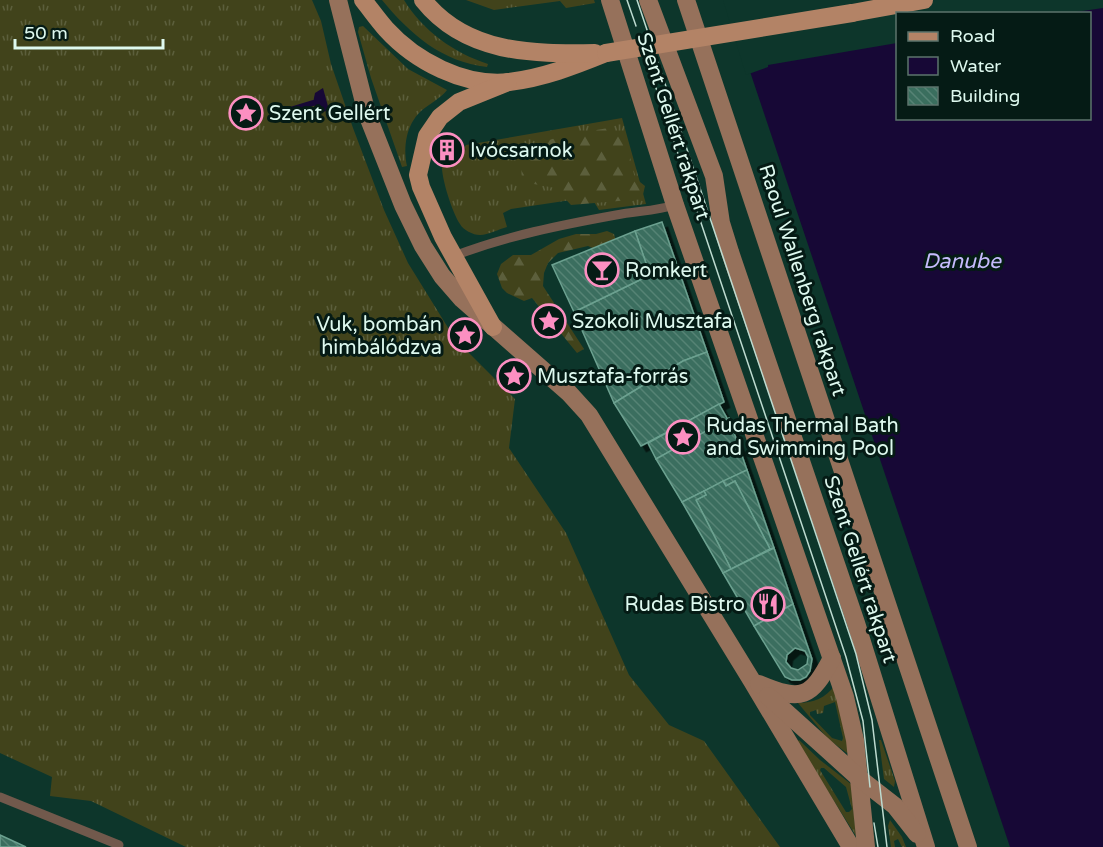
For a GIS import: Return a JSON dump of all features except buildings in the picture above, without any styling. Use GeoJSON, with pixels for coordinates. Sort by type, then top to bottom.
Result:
{"type":"FeatureCollection","features":[{"type":"Feature","properties":{"kind":"main road","name":"Szent Gellért rakpart"},"geometry":{"type":"LineString","coordinates":[[338,0],[367,114],[403,205],[442,276],[462,299],[569,393],[589,415],[851,847]]}},
{"type":"Feature","properties":{"kind":"main road"},"geometry":{"type":"LineString","coordinates":[[363,0],[386,29],[430,63],[479,82],[508,82]]}},
{"type":"Feature","properties":{"kind":"main road"},"geometry":{"type":"LineString","coordinates":[[423,0],[446,24],[468,36],[492,45],[534,53],[606,53],[924,0]]}},
{"type":"Feature","properties":{"kind":"main road","name":"Szent Gellért rakpart"},"geometry":{"type":"LineString","coordinates":[[610,0],[675,206],[846,697],[855,740],[866,847]]}},
{"type":"Feature","properties":{"kind":"main road","name":"Szent Gellért rakpart"},"geometry":{"type":"LineString","coordinates":[[648,0],[714,176],[721,222],[730,252],[856,623],[926,847]]}},
{"type":"Feature","properties":{"kind":"main road","name":"Raoul Wallenberg rakpart"},"geometry":{"type":"LineString","coordinates":[[686,0],[968,847]]}},
{"type":"Feature","properties":{"kind":"main road"},"geometry":{"type":"LineString","coordinates":[[493,327],[421,187],[418,175],[427,136],[440,117],[459,102],[508,82],[566,69],[606,53]]}},
{"type":"Feature","properties":{"kind":"main road"},"geometry":{"type":"LineString","coordinates":[[752,681],[775,691],[797,695],[807,693],[817,685],[832,658]]}},
{"type":"Feature","properties":{"kind":"main road","name":"Szent Gellért rakpart"},"geometry":{"type":"LineString","coordinates":[[752,681],[807,733],[895,806],[926,847]]}},
{"type":"Feature","properties":{"kind":"lane"},"geometry":{"type":"LineString","coordinates":[[454,255],[520,235],[618,214],[675,206]]}},
{"type":"Feature","properties":{"kind":"lane"},"geometry":{"type":"LineString","coordinates":[[0,797],[118,846]]}},
{"type":"Feature","properties":{"kind":"green space"},"geometry":{"type":"Polygon","coordinates":[[[0,0],[312,0],[321,21],[331,64],[353,128],[384,210],[408,263],[455,339],[515,399],[509,448],[566,533],[629,675],[669,725],[704,741],[780,847],[186,847],[91,801],[50,796],[52,777],[0,753],[0,0]]]}},
{"type":"Feature","properties":{"kind":"green space"},"geometry":{"type":"Polygon","coordinates":[[[382,0],[404,0],[420,22],[440,40],[463,54],[488,64],[487,67],[441,53],[416,35],[382,0]]]}},
{"type":"Feature","properties":{"kind":"green space"},"geometry":{"type":"Polygon","coordinates":[[[466,0],[594,0],[595,3],[566,8],[560,1],[494,10],[466,0]]]}},
{"type":"Feature","properties":{"kind":"green space"},"geometry":{"type":"Polygon","coordinates":[[[363,26],[408,69],[447,90],[421,111],[412,123],[405,151],[407,166],[402,167],[371,78],[358,32],[359,27],[363,26]]]}},
{"type":"Feature","properties":{"kind":"green space"},"geometry":{"type":"Polygon","coordinates":[[[622,118],[646,204],[599,210],[591,197],[511,209],[503,213],[507,227],[486,234],[474,234],[461,226],[447,193],[442,161],[451,168],[466,145],[622,118]]]}},
{"type":"Feature","properties":{"kind":"green space"},"geometry":{"type":"Polygon","coordinates":[[[609,128],[625,144],[635,178],[645,186],[642,199],[571,205],[555,188],[534,184],[522,177],[524,157],[539,144],[569,135],[609,128]]]}},
{"type":"Feature","properties":{"kind":"green space"},"geometry":{"type":"Polygon","coordinates":[[[607,231],[614,234],[618,248],[606,254],[588,246],[558,253],[548,263],[544,273],[543,286],[584,349],[577,353],[532,298],[524,301],[507,293],[502,288],[497,274],[501,264],[513,255],[531,255],[559,239],[576,234],[596,234],[607,231]]]}},
{"type":"Feature","properties":{"kind":"green space"},"geometry":{"type":"Polygon","coordinates":[[[835,685],[849,751],[847,753],[828,739],[798,703],[819,699],[835,685]],[[835,702],[824,706],[823,713],[817,714],[816,710],[810,712],[810,715],[832,738],[842,741],[835,702]]]}},
{"type":"Feature","properties":{"kind":"green space"},"geometry":{"type":"Polygon","coordinates":[[[799,740],[851,784],[856,836],[797,742],[799,740]],[[824,768],[820,770],[846,812],[849,812],[852,809],[846,787],[824,768]]]}},
{"type":"Feature","properties":{"kind":"green space"},"geometry":{"type":"Polygon","coordinates":[[[879,740],[881,740],[895,781],[894,787],[884,779],[879,740]]]}},
{"type":"Feature","properties":{"kind":"green space"},"geometry":{"type":"Polygon","coordinates":[[[890,820],[906,847],[902,847],[898,839],[894,841],[895,847],[891,847],[888,826],[890,820]]]}},
{"type":"Feature","properties":{"kind":"water","name":"Danube"},"geometry":{"type":"Polygon","coordinates":[[[726,0],[1103,0],[1103,847],[1010,847],[726,0]]]}},
{"type":"Feature","properties":{"kind":"water"},"geometry":{"type":"Polygon","coordinates":[[[323,88],[329,110],[323,112],[317,110],[313,103],[315,93],[323,88]]]}},
{"type":"Feature","properties":{"kind":"pier"},"geometry":{"type":"Polygon","coordinates":[[[723,0],[1103,0],[1103,8],[1076,12],[896,12],[896,43],[768,65],[768,67],[746,75],[723,0]]]}},
{"type":"Feature","properties":{"kind":"waterway"},"geometry":{"type":"LineString","coordinates":[[290,110],[313,103]]}},
{"type":"Feature","properties":{"kind":"tram line"},"geometry":{"type":"LineString","coordinates":[[627,0],[636,26]]}},
{"type":"Feature","properties":{"kind":"tram line"},"geometry":{"type":"LineString","coordinates":[[637,0],[856,654],[872,720],[887,847]]}},
{"type":"Feature","properties":{"kind":"tram line"},"geometry":{"type":"LineString","coordinates":[[656,88],[846,657],[863,721],[870,787]]}},
{"type":"Feature","properties":{"kind":"tram line"},"geometry":{"type":"LineString","coordinates":[[874,823],[878,847]]}},
{"type":"Feature","properties":{"kind":"place","name":"Szent Gellért"},"geometry":{"type":"Point","coordinates":[246,113]}},
{"type":"Feature","properties":{"kind":"place","name":"Ivócsarnok"},"geometry":{"type":"Point","coordinates":[447,150]}},
{"type":"Feature","properties":{"kind":"place","name":"Romkert"},"geometry":{"type":"Point","coordinates":[602,270]}},
{"type":"Feature","properties":{"kind":"place","name":"Szokoli Musztafa"},"geometry":{"type":"Point","coordinates":[549,321]}},
{"type":"Feature","properties":{"kind":"place","name":"Vuk, bombán himbálódzva"},"geometry":{"type":"Point","coordinates":[465,335]}},
{"type":"Feature","properties":{"kind":"place","name":"Musztafa-forrás"},"geometry":{"type":"Point","coordinates":[514,376]}},
{"type":"Feature","properties":{"kind":"place","name":"Rudas Thermal Bath and Swimming Pool"},"geometry":{"type":"Point","coordinates":[683,437]}},
{"type":"Feature","properties":{"kind":"place","name":"Rudas Bistro"},"geometry":{"type":"Point","coordinates":[768,604]}}]}
